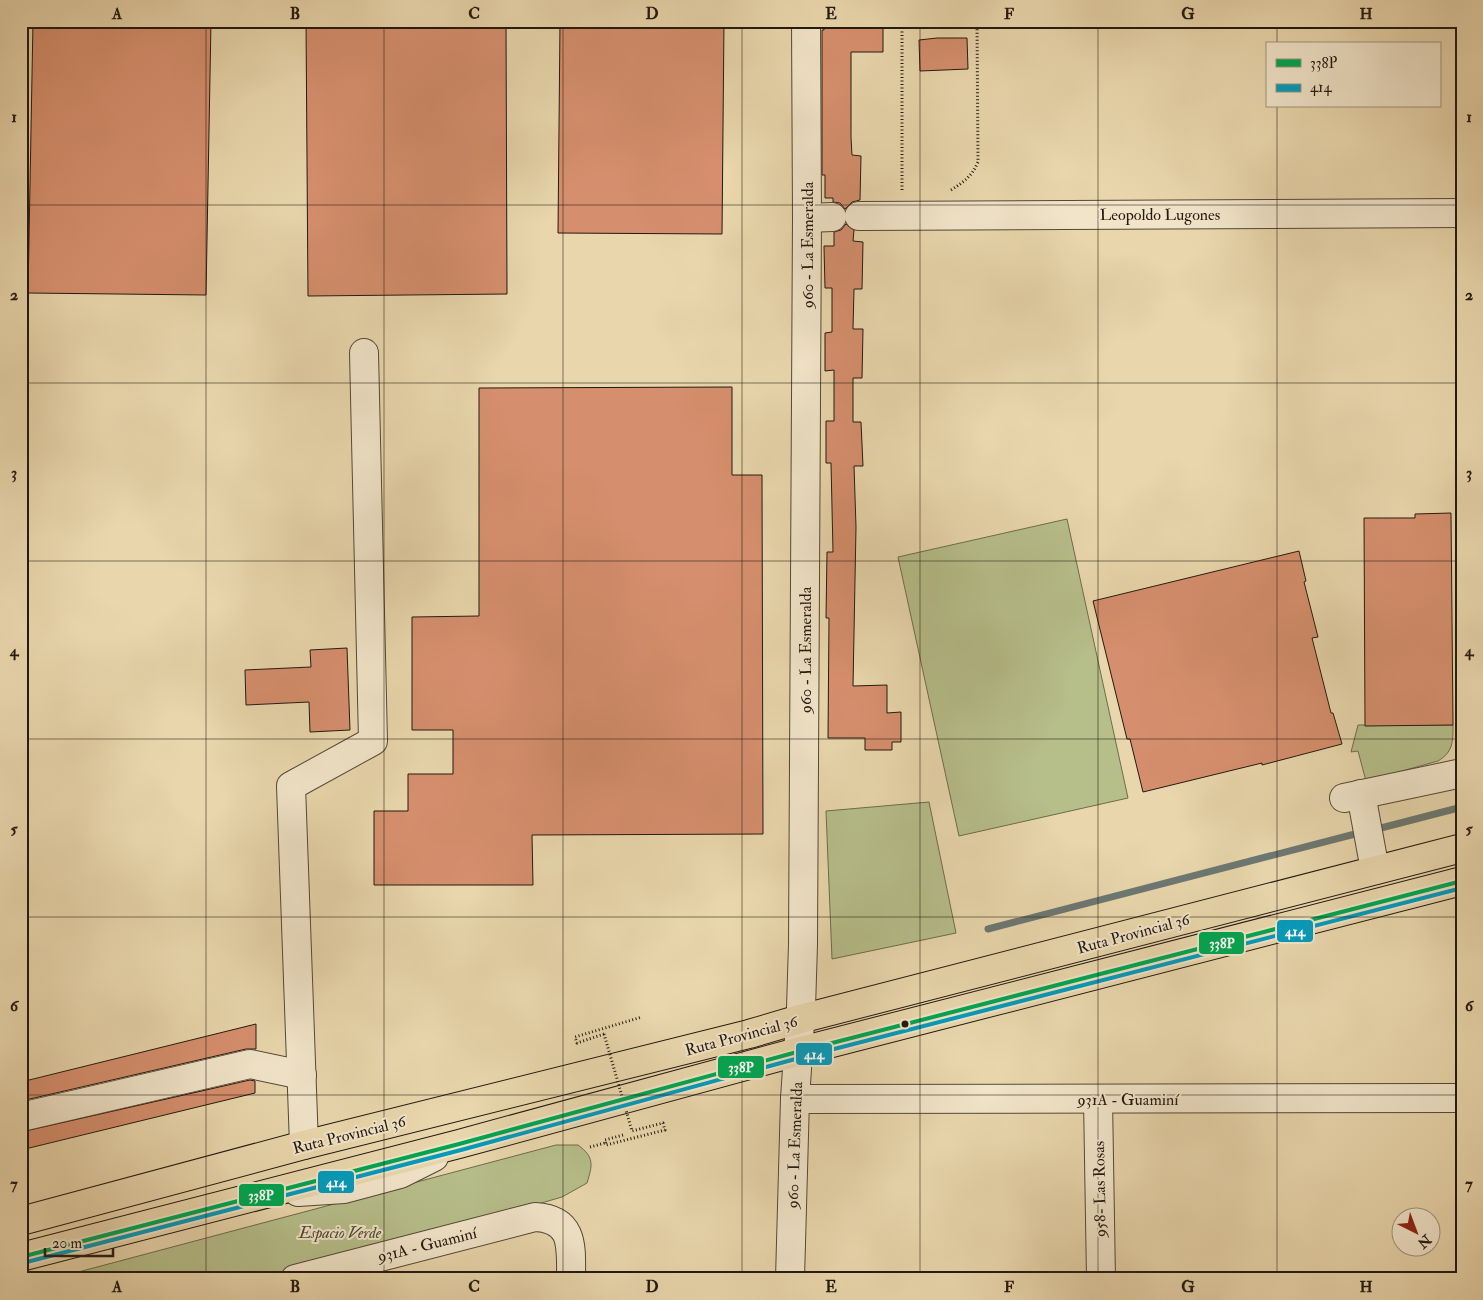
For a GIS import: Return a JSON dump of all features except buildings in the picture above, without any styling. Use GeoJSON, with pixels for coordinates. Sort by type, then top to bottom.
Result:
{"type":"FeatureCollection","features":[{"type":"Feature","properties":{"kind":"main road","name":"Ruta Provincial 36"},"geometry":{"type":"LineString","coordinates":[[21,1221],[304,1145],[749,1034],[800,1019],[1462,848]]}},
{"type":"Feature","properties":{"kind":"main road","name":"Ruta Provincial 36"},"geometry":{"type":"LineString","coordinates":[[21,1257],[459,1144],[797,1052],[1462,881]]}},
{"type":"Feature","properties":{"kind":"street","name":"960 - La Esmeralda"},"geometry":{"type":"LineString","coordinates":[[790,1279],[795,1099],[803,944],[819,217],[806,21]]}},
{"type":"Feature","properties":{"kind":"street","name":"Leopoldo Lugones"},"geometry":{"type":"LineString","coordinates":[[859,216],[1462,213]]}},
{"type":"Feature","properties":{"kind":"street"},"geometry":{"type":"LineString","coordinates":[[304,1145],[291,786],[373,741],[364,353]]}},
{"type":"Feature","properties":{"kind":"street"},"geometry":{"type":"LineString","coordinates":[[1375,870],[1353,796],[1462,773]]}},
{"type":"Feature","properties":{"kind":"street"},"geometry":{"type":"LineString","coordinates":[[21,1117],[250,1064],[302,1075]]}},
{"type":"Feature","properties":{"kind":"street","name":"931A - Guaminí"},"geometry":{"type":"LineString","coordinates":[[795,1099],[1462,1098]]}},
{"type":"Feature","properties":{"kind":"street","name":"958- Las Rosas"},"geometry":{"type":"LineString","coordinates":[[1098,1100],[1101,1279]]}},
{"type":"Feature","properties":{"kind":"street","name":"931A - Guaminí"},"geometry":{"type":"LineString","coordinates":[[295,1279],[349,1272],[535,1217],[549,1218],[566,1232],[571,1244],[570,1279]]}},
{"type":"Feature","properties":{"kind":"path"},"geometry":{"type":"LineString","coordinates":[[902,21],[902,195]]}},
{"type":"Feature","properties":{"kind":"path"},"geometry":{"type":"LineString","coordinates":[[924,215],[930,202],[965,182],[972,175],[978,162],[977,21]]}},
{"type":"Feature","properties":{"kind":"path"},"geometry":{"type":"LineString","coordinates":[[590,1147],[605,1143],[606,1145],[665,1130],[663,1123],[632,1131],[604,1034],[577,1042],[575,1037],[642,1018]]}},
{"type":"Feature","properties":{"kind":"path"},"geometry":{"type":"LineString","coordinates":[[605,1143],[605,1140],[623,1136]]}},
{"type":"Feature","properties":{"kind":"green space"},"geometry":{"type":"Polygon","coordinates":[[[1067,519],[1128,798],[959,836],[898,557],[1067,519]]]}},
{"type":"Feature","properties":{"kind":"green space"},"geometry":{"type":"Polygon","coordinates":[[[1358,725],[1453,725],[1452,741],[1447,754],[1438,761],[1366,781],[1358,751],[1351,752],[1358,725]]]}},
{"type":"Feature","properties":{"kind":"green space"},"geometry":{"type":"Polygon","coordinates":[[[929,802],[956,933],[832,959],[826,811],[929,802]]]}},
{"type":"Feature","properties":{"kind":"green space","name":"Espacio Verde"},"geometry":{"type":"Polygon","coordinates":[[[556,1145],[578,1145],[587,1153],[591,1166],[587,1183],[562,1197],[347,1259],[268,1279],[52,1279],[556,1145]]]}},
{"type":"Feature","properties":{"kind":"waterway"},"geometry":{"type":"LineString","coordinates":[[1381,828],[1462,807]]}},
{"type":"Feature","properties":{"kind":"waterway"},"geometry":{"type":"LineString","coordinates":[[988,929],[1355,834]]}},
{"type":"Feature","properties":{"kind":"transit line","name":"338P"},"geometry":{"type":"LineString","coordinates":[[21,1257],[459,1144],[797,1052],[1462,881]]}},
{"type":"Feature","properties":{"kind":"transit line","name":"414"},"geometry":{"type":"LineString","coordinates":[[23,1263],[461,1150],[799,1058],[1462,888]]}}]}
